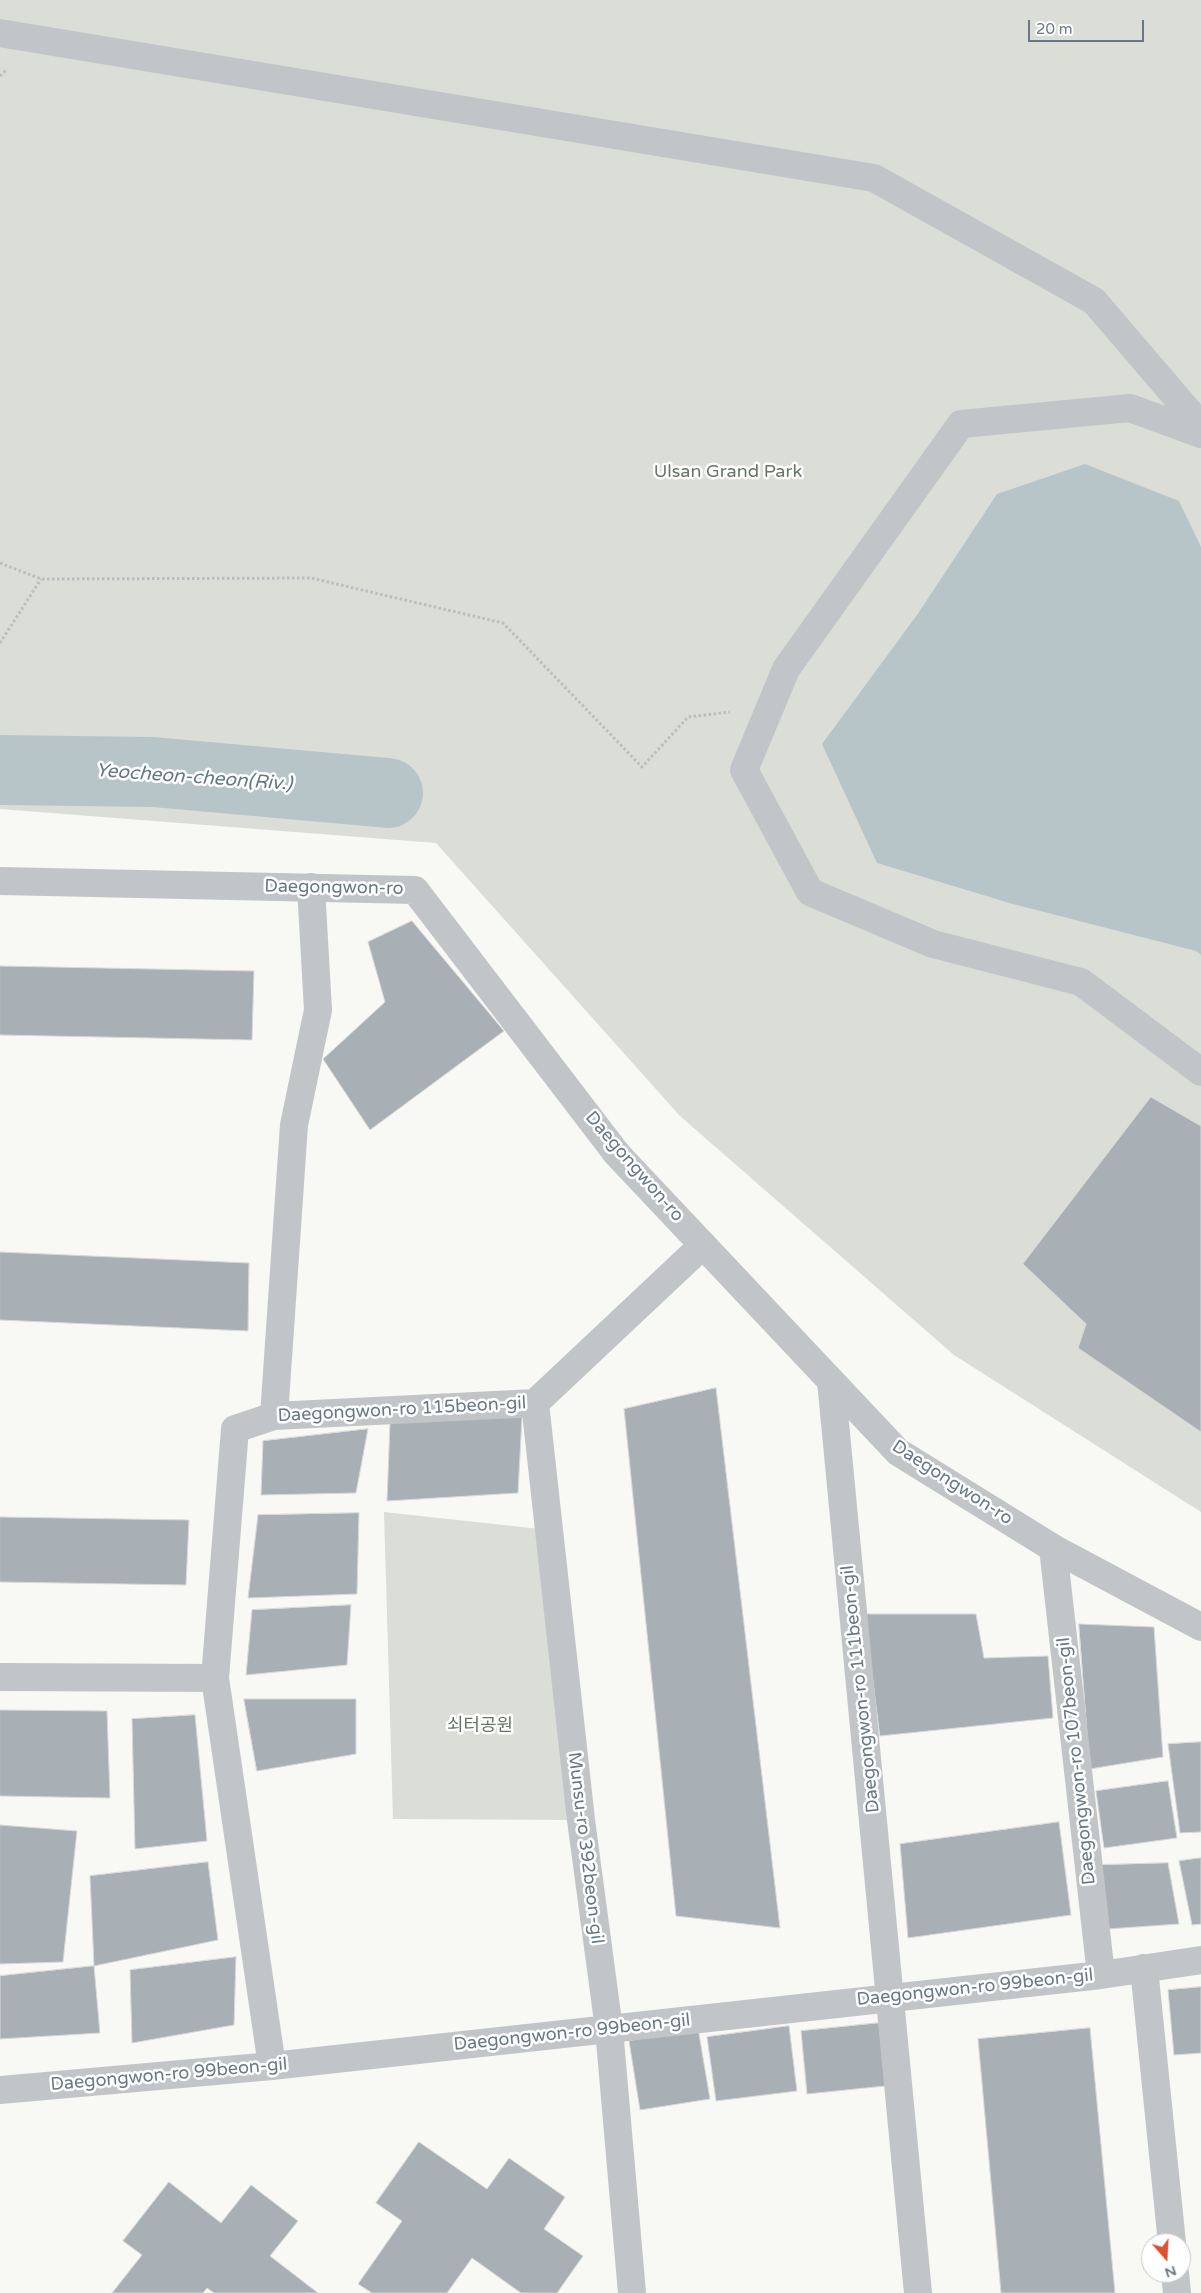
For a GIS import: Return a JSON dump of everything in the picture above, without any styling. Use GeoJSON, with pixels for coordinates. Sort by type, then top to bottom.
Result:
{"type":"FeatureCollection","features":[{"type":"Feature","properties":{"kind":"street"},"geometry":{"type":"LineString","coordinates":[[0,33],[874,178],[1094,300],[1201,426]]}},
{"type":"Feature","properties":{"kind":"street"},"geometry":{"type":"LineString","coordinates":[[1201,434],[1130,408],[961,424],[786,669],[744,770],[810,892],[933,944],[1081,982],[1201,1072]]}},
{"type":"Feature","properties":{"kind":"street","name":"Daegongwon-ro"},"geometry":{"type":"LineString","coordinates":[[0,880],[415,890],[617,1154],[898,1452],[1053,1548],[1201,1627]]}},
{"type":"Feature","properties":{"kind":"street"},"geometry":{"type":"LineString","coordinates":[[274,1416],[294,1126],[318,1010],[311,887]]}},
{"type":"Feature","properties":{"kind":"street","name":"Daegongwon-ro 115beon-gil"},"geometry":{"type":"LineString","coordinates":[[215,1678],[235,1430],[274,1416],[535,1403],[703,1245]]}},
{"type":"Feature","properties":{"kind":"street","name":"Daegongwon-ro 111beon-gil"},"geometry":{"type":"LineString","coordinates":[[831,1381],[918,2293]]}},
{"type":"Feature","properties":{"kind":"street","name":"Munsu-ro 392beon-gil"},"geometry":{"type":"LineString","coordinates":[[535,1403],[581,1820],[609,2029],[632,2293]]}},
{"type":"Feature","properties":{"kind":"street","name":"Daegongwon-ro 107beon-gil"},"geometry":{"type":"LineString","coordinates":[[1053,1548],[1101,1975]]}},
{"type":"Feature","properties":{"kind":"street"},"geometry":{"type":"LineString","coordinates":[[0,1677],[215,1678],[272,2066]]}},
{"type":"Feature","properties":{"kind":"street","name":"Daegongwon-ro 99beon-gil"},"geometry":{"type":"LineString","coordinates":[[0,2090],[272,2066],[1101,1975],[1201,1960]]}},
{"type":"Feature","properties":{"kind":"street"},"geometry":{"type":"LineString","coordinates":[[1144,1968],[1171,2233]]}},
{"type":"Feature","properties":{"kind":"path"},"geometry":{"type":"LineString","coordinates":[[0,563],[41,579],[311,578],[503,623],[642,767],[688,717],[771,707]]}},
{"type":"Feature","properties":{"kind":"path"},"geometry":{"type":"LineString","coordinates":[[0,643],[41,579]]}},
{"type":"Feature","properties":{"kind":"green space","name":"Ulsan Grand Park"},"geometry":{"type":"Polygon","coordinates":[[[0,0],[1201,0],[1201,1512],[954,1355],[680,1116],[436,843],[0,809],[0,0]]]}},
{"type":"Feature","properties":{"kind":"green space","name":"쇠터공원"},"geometry":{"type":"Polygon","coordinates":[[[384,1512],[549,1530],[581,1820],[393,1819],[384,1512]]]}},
{"type":"Feature","properties":{"kind":"shaded area"},"geometry":{"type":"Polygon","coordinates":[[[1085,464],[1179,501],[1201,547],[1201,955],[1196,951],[1013,904],[877,863],[822,744],[917,615],[997,494],[1085,464]]]}},
{"type":"Feature","properties":{"kind":"building"},"geometry":{"type":"Polygon","coordinates":[[[412,921],[504,1031],[370,1130],[323,1059],[385,1002],[368,942],[412,921]]]}},
{"type":"Feature","properties":{"kind":"building"},"geometry":{"type":"Polygon","coordinates":[[[0,966],[254,971],[252,1040],[0,1035],[0,966]]]}},
{"type":"Feature","properties":{"kind":"building"},"geometry":{"type":"Polygon","coordinates":[[[1151,1097],[1201,1126],[1201,1432],[1078,1348],[1086,1324],[1023,1264],[1151,1097]]]}},
{"type":"Feature","properties":{"kind":"building"},"geometry":{"type":"Polygon","coordinates":[[[0,1252],[249,1263],[248,1331],[0,1320],[0,1252]]]}},
{"type":"Feature","properties":{"kind":"building"},"geometry":{"type":"Polygon","coordinates":[[[716,1388],[780,1928],[676,1916],[624,1409],[716,1388]]]}},
{"type":"Feature","properties":{"kind":"building"},"geometry":{"type":"Polygon","coordinates":[[[522,1417],[518,1493],[387,1501],[390,1423],[522,1417]]]}},
{"type":"Feature","properties":{"kind":"building"},"geometry":{"type":"Polygon","coordinates":[[[368,1429],[356,1493],[261,1495],[263,1441],[368,1429]]]}},
{"type":"Feature","properties":{"kind":"building"},"geometry":{"type":"Polygon","coordinates":[[[359,1513],[357,1594],[248,1598],[258,1515],[359,1513]]]}},
{"type":"Feature","properties":{"kind":"building"},"geometry":{"type":"Polygon","coordinates":[[[0,1517],[189,1520],[186,1585],[0,1582],[0,1517]]]}},
{"type":"Feature","properties":{"kind":"building"},"geometry":{"type":"Polygon","coordinates":[[[351,1605],[347,1665],[246,1675],[252,1610],[351,1605]]]}},
{"type":"Feature","properties":{"kind":"building"},"geometry":{"type":"Polygon","coordinates":[[[865,1614],[976,1614],[984,1658],[1048,1656],[1053,1718],[880,1736],[865,1614]]]}},
{"type":"Feature","properties":{"kind":"building"},"geometry":{"type":"Polygon","coordinates":[[[1079,1624],[1154,1627],[1163,1757],[1090,1769],[1079,1624]]]}},
{"type":"Feature","properties":{"kind":"building"},"geometry":{"type":"Polygon","coordinates":[[[244,1699],[356,1699],[356,1754],[257,1771],[244,1699]]]}},
{"type":"Feature","properties":{"kind":"building"},"geometry":{"type":"Polygon","coordinates":[[[0,1710],[107,1711],[110,1798],[0,1796],[0,1710]]]}},
{"type":"Feature","properties":{"kind":"building"},"geometry":{"type":"Polygon","coordinates":[[[195,1715],[207,1841],[135,1849],[132,1719],[195,1715]]]}},
{"type":"Feature","properties":{"kind":"building"},"geometry":{"type":"Polygon","coordinates":[[[1201,1742],[1201,1832],[1180,1833],[1168,1744],[1201,1742]]]}},
{"type":"Feature","properties":{"kind":"building"},"geometry":{"type":"Polygon","coordinates":[[[1168,1781],[1177,1838],[1104,1848],[1096,1791],[1168,1781]]]}},
{"type":"Feature","properties":{"kind":"building"},"geometry":{"type":"Polygon","coordinates":[[[1059,1822],[1071,1915],[908,1938],[900,1844],[1059,1822]]]}},
{"type":"Feature","properties":{"kind":"building"},"geometry":{"type":"Polygon","coordinates":[[[0,1825],[77,1831],[63,1962],[0,1964],[0,1825]]]}},
{"type":"Feature","properties":{"kind":"building"},"geometry":{"type":"Polygon","coordinates":[[[1201,1858],[1201,1924],[1192,1925],[1179,1861],[1201,1858]]]}},
{"type":"Feature","properties":{"kind":"building"},"geometry":{"type":"Polygon","coordinates":[[[208,1862],[218,1940],[94,1966],[90,1876],[208,1862]]]}},
{"type":"Feature","properties":{"kind":"building"},"geometry":{"type":"Polygon","coordinates":[[[1168,1863],[1179,1924],[1107,1929],[1099,1865],[1168,1863]]]}},
{"type":"Feature","properties":{"kind":"building"},"geometry":{"type":"Polygon","coordinates":[[[236,1957],[234,2025],[132,2043],[130,1970],[236,1957]]]}},
{"type":"Feature","properties":{"kind":"building"},"geometry":{"type":"Polygon","coordinates":[[[94,1966],[100,2033],[0,2039],[0,1976],[94,1966]]]}},
{"type":"Feature","properties":{"kind":"building"},"geometry":{"type":"Polygon","coordinates":[[[1201,1987],[1201,2053],[1174,2055],[1168,1990],[1201,1987]]]}},
{"type":"Feature","properties":{"kind":"building"},"geometry":{"type":"Polygon","coordinates":[[[879,2023],[885,2086],[807,2094],[801,2031],[879,2023]]]}},
{"type":"Feature","properties":{"kind":"building"},"geometry":{"type":"Polygon","coordinates":[[[789,2026],[797,2091],[716,2101],[707,2037],[789,2026]]]}},
{"type":"Feature","properties":{"kind":"building"},"geometry":{"type":"Polygon","coordinates":[[[698,2028],[710,2099],[640,2110],[629,2041],[698,2028]]]}},
{"type":"Feature","properties":{"kind":"building"},"geometry":{"type":"Polygon","coordinates":[[[1090,2028],[1115,2293],[1001,2293],[978,2039],[1090,2028]]]}},
{"type":"Feature","properties":{"kind":"building"},"geometry":{"type":"Polygon","coordinates":[[[419,2142],[487,2189],[509,2158],[565,2197],[544,2229],[583,2256],[557,2293],[521,2293],[472,2258],[447,2293],[372,2293],[358,2284],[402,2221],[376,2203],[419,2142]]]}},
{"type":"Feature","properties":{"kind":"building"},"geometry":{"type":"Polygon","coordinates":[[[169,2182],[221,2223],[251,2185],[298,2221],[270,2256],[318,2293],[214,2293],[207,2288],[203,2293],[112,2293],[142,2255],[123,2241],[169,2182]]]}},
{"type":"Feature","properties":{"kind":"waterway","name":"Yeocheon-cheon(Riv.)"},"geometry":{"type":"LineString","coordinates":[[0,770],[153,772],[388,793]]}}]}
